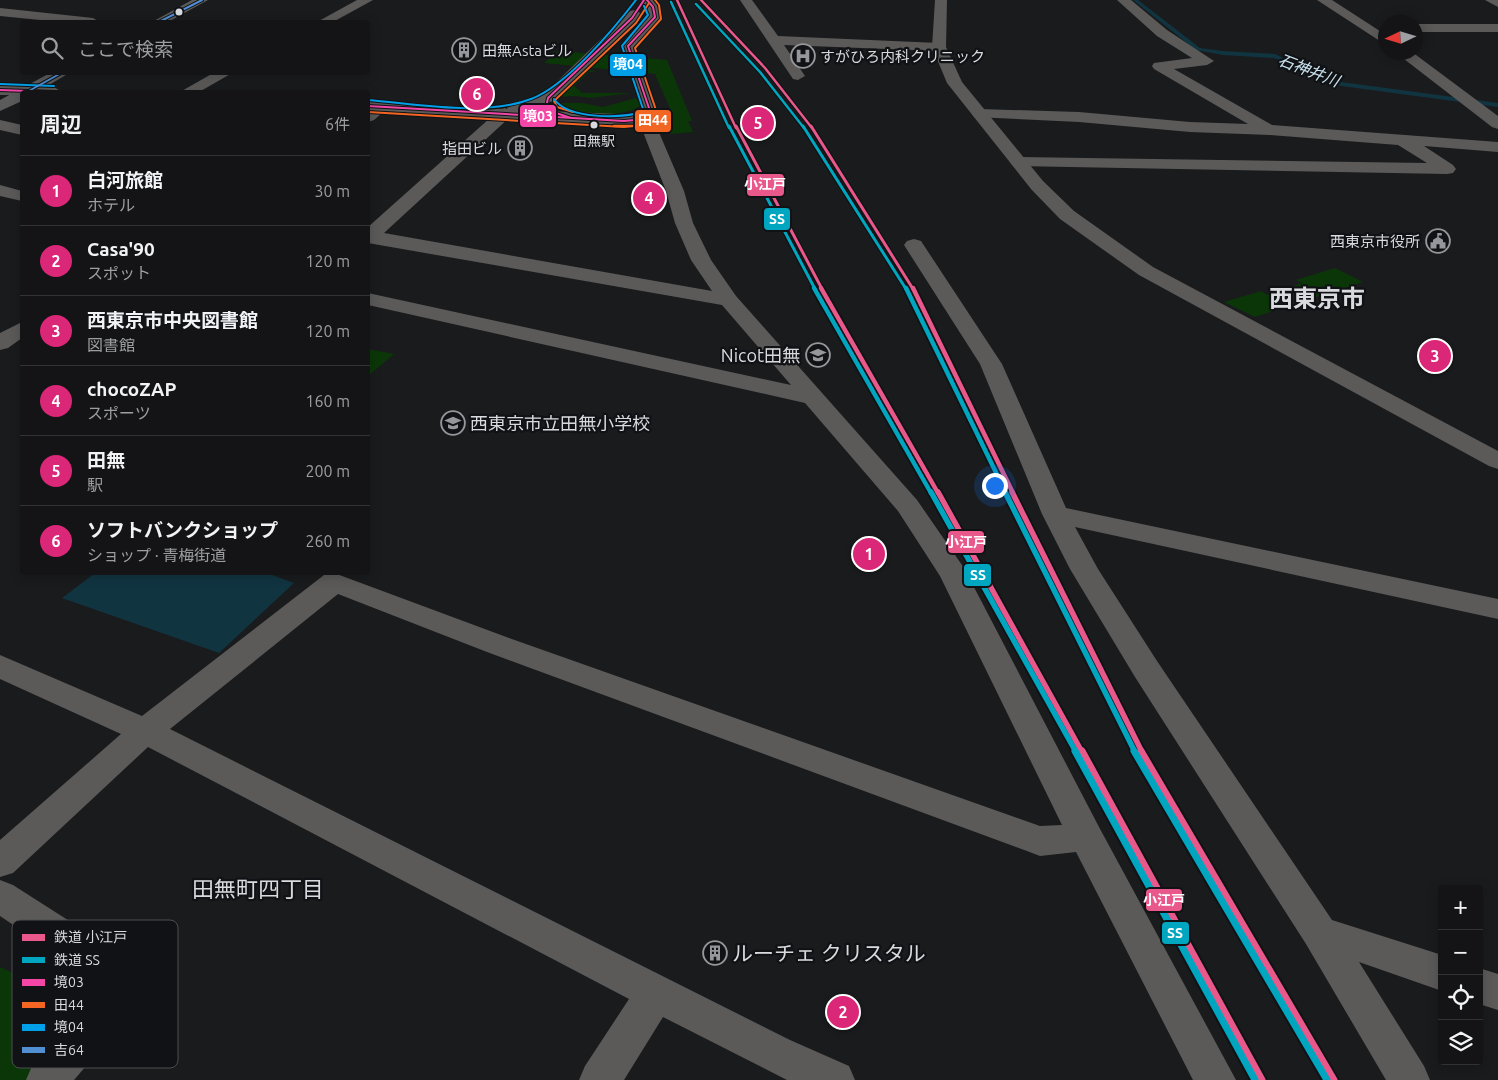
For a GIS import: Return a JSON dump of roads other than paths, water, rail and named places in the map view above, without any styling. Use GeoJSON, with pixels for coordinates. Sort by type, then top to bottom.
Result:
{"type":"FeatureCollection","features":[{"type":"Feature","properties":{"kind":"main road"},"geometry":{"type":"LineString","coordinates":[[163,20],[202,0]]}},
{"type":"Feature","properties":{"kind":"main road"},"geometry":{"type":"LineString","coordinates":[[31,90],[59,75]]}},
{"type":"Feature","properties":{"kind":"main road"},"geometry":{"type":"LineString","coordinates":[[0,106],[20,96]]}},
{"type":"Feature","properties":{"kind":"street"},"geometry":{"type":"LineString","coordinates":[[328,20],[367,0]]}},
{"type":"Feature","properties":{"kind":"street"},"geometry":{"type":"LineString","coordinates":[[370,234],[496,113],[524,107],[548,98],[632,18],[645,0],[653,7],[655,17],[628,44],[632,62],[651,114],[646,119],[624,121],[496,113],[374,107]]}},
{"type":"Feature","properties":{"kind":"street"},"geometry":{"type":"LineString","coordinates":[[746,0],[798,76]]}},
{"type":"Feature","properties":{"kind":"street"},"geometry":{"type":"LineString","coordinates":[[941,0],[939,47],[955,83],[1037,185],[1067,215],[1146,271],[1498,460]]}},
{"type":"Feature","properties":{"kind":"street"},"geometry":{"type":"LineString","coordinates":[[1323,0],[1378,36]]}},
{"type":"Feature","properties":{"kind":"street"},"geometry":{"type":"LineString","coordinates":[[1491,0],[1498,3]]}},
{"type":"Feature","properties":{"kind":"street"},"geometry":{"type":"LineString","coordinates":[[1127,4],[1153,7]]}},
{"type":"Feature","properties":{"kind":"street"},"geometry":{"type":"LineString","coordinates":[[1127,4],[1163,33],[1207,61],[1159,66],[1270,130]]}},
{"type":"Feature","properties":{"kind":"street"},"geometry":{"type":"LineString","coordinates":[[0,12],[74,20]]}},
{"type":"Feature","properties":{"kind":"street"},"geometry":{"type":"LineString","coordinates":[[1423,28],[1498,28]]}},
{"type":"Feature","properties":{"kind":"street"},"geometry":{"type":"LineString","coordinates":[[1368,29],[1378,29]]}},
{"type":"Feature","properties":{"kind":"street"},"geometry":{"type":"LineString","coordinates":[[1163,33],[1187,31]]}},
{"type":"Feature","properties":{"kind":"street"},"geometry":{"type":"LineString","coordinates":[[773,40],[939,47]]}},
{"type":"Feature","properties":{"kind":"street"},"geometry":{"type":"LineString","coordinates":[[1413,60],[1498,124]]}},
{"type":"Feature","properties":{"kind":"street"},"geometry":{"type":"LineString","coordinates":[[584,65],[598,61],[632,62]]}},
{"type":"Feature","properties":{"kind":"street"},"geometry":{"type":"LineString","coordinates":[[192,90],[221,75]]}},
{"type":"Feature","properties":{"kind":"street"},"geometry":{"type":"LineString","coordinates":[[0,90],[20,92]]}},
{"type":"Feature","properties":{"kind":"street"},"geometry":{"type":"LineString","coordinates":[[548,98],[547,103],[553,112],[571,118]]}},
{"type":"Feature","properties":{"kind":"street"},"geometry":{"type":"LineString","coordinates":[[980,114],[1079,117],[1190,127],[1401,138],[1498,147]]}},
{"type":"Feature","properties":{"kind":"street"},"geometry":{"type":"LineString","coordinates":[[646,119],[675,191],[684,223],[700,260],[729,300],[908,506],[954,575],[1086,837],[1215,1080]]}},
{"type":"Feature","properties":{"kind":"street"},"geometry":{"type":"LineString","coordinates":[[0,125],[20,130]]}},
{"type":"Feature","properties":{"kind":"street"},"geometry":{"type":"LineString","coordinates":[[1019,162],[1447,168],[1401,138]]}},
{"type":"Feature","properties":{"kind":"street"},"geometry":{"type":"LineString","coordinates":[[0,190],[20,195]]}},
{"type":"Feature","properties":{"kind":"street"},"geometry":{"type":"LineString","coordinates":[[370,236],[729,300]]}},
{"type":"Feature","properties":{"kind":"street"},"geometry":{"type":"LineString","coordinates":[[914,245],[991,364],[1056,514],[1084,569],[1146,669],[1319,932],[1408,1080]]}},
{"type":"Feature","properties":{"kind":"street"},"geometry":{"type":"LineString","coordinates":[[370,298],[812,397]]}},
{"type":"Feature","properties":{"kind":"street"},"geometry":{"type":"LineString","coordinates":[[0,343],[20,330]]}},
{"type":"Feature","properties":{"kind":"street"},"geometry":{"type":"LineString","coordinates":[[1056,514],[1498,609]]}},
{"type":"Feature","properties":{"kind":"street"},"geometry":{"type":"LineString","coordinates":[[0,862],[145,731],[334,582],[498,646],[1040,841],[1086,837]]}},
{"type":"Feature","properties":{"kind":"street"},"geometry":{"type":"LineString","coordinates":[[0,666],[145,731],[775,1054],[834,1080]]}},
{"type":"Feature","properties":{"kind":"street"},"geometry":{"type":"LineString","coordinates":[[0,896],[36,920]]}},
{"type":"Feature","properties":{"kind":"street"},"geometry":{"type":"LineString","coordinates":[[1319,932],[1438,972]]}},
{"type":"Feature","properties":{"kind":"street"},"geometry":{"type":"LineString","coordinates":[[1483,987],[1498,992]]}},
{"type":"Feature","properties":{"kind":"street"},"geometry":{"type":"LineString","coordinates":[[600,1080],[656,992]]}},
{"type":"Feature","properties":{"kind":"street"},"geometry":{"type":"LineString","coordinates":[[47,1080],[58,1068]]}},
{"type":"Feature","properties":{"kind":"water"},"geometry":{"type":"Polygon","coordinates":[[[92,575],[272,575],[294,583],[219,653],[62,598],[92,575]]]}},
{"type":"Feature","properties":{"kind":"waterway","name":"石神井川"},"geometry":{"type":"LineString","coordinates":[[1135,0],[1198,49],[1223,53],[1275,56],[1328,81],[1341,84],[1498,105]]}},
{"type":"Feature","properties":{"kind":"rail line","name":"小江戸"},"geometry":{"type":"LineString","coordinates":[[677,0],[706,65],[769,192],[983,573],[1262,1080]]}},
{"type":"Feature","properties":{"kind":"rail line","name":"小江戸"},"geometry":{"type":"LineString","coordinates":[[701,0],[765,68],[805,117],[916,293],[1049,568],[1145,758],[1334,1080]]}},
{"type":"Feature","properties":{"kind":"rail line","name":"SS"},"geometry":{"type":"LineString","coordinates":[[671,2],[700,67],[763,194],[1137,863],[1255,1080]]}},
{"type":"Feature","properties":{"kind":"rail line","name":"SS"},"geometry":{"type":"LineString","coordinates":[[696,4],[760,72],[800,121],[911,296],[1043,571],[1139,761],[1327,1080]]}},
{"type":"Feature","properties":{"kind":"place","name":"田無Astaビル"},"geometry":{"type":"Point","coordinates":[464,50]}},
{"type":"Feature","properties":{"kind":"place","name":"すがひろ内科クリニック"},"geometry":{"type":"Point","coordinates":[803,56]}},
{"type":"Feature","properties":{"kind":"place","name":"ソフトバンクショップ"},"geometry":{"type":"Point","coordinates":[477,94]}},
{"type":"Feature","properties":{"kind":"place","name":"田無"},"geometry":{"type":"Point","coordinates":[758,123]}},
{"type":"Feature","properties":{"kind":"place","name":"田無駅"},"geometry":{"type":"Point","coordinates":[594,125]}},
{"type":"Feature","properties":{"kind":"place","name":"指田ビル"},"geometry":{"type":"Point","coordinates":[520,148]}},
{"type":"Feature","properties":{"kind":"place","name":"chocoZAP"},"geometry":{"type":"Point","coordinates":[649,198]}},
{"type":"Feature","properties":{"kind":"place","name":"西東京市役所"},"geometry":{"type":"Point","coordinates":[1438,241]}},
{"type":"Feature","properties":{"kind":"place","name":"Nicot田無"},"geometry":{"type":"Point","coordinates":[818,355]}},
{"type":"Feature","properties":{"kind":"place","name":"西東京市中央図書館"},"geometry":{"type":"Point","coordinates":[1435,356]}},
{"type":"Feature","properties":{"kind":"place","name":"西東京市立田無小学校"},"geometry":{"type":"Point","coordinates":[453,423]}},
{"type":"Feature","properties":{"kind":"place","name":"白河旅館"},"geometry":{"type":"Point","coordinates":[869,554]}},
{"type":"Feature","properties":{"kind":"place","name":"ルーチェ クリスタル"},"geometry":{"type":"Point","coordinates":[715,953]}},
{"type":"Feature","properties":{"kind":"place","name":"Casa'90"},"geometry":{"type":"Point","coordinates":[843,1012]}},
{"type":"Feature","properties":{"kind":"district","name":"西東京市"},"geometry":{"type":"Point","coordinates":[1317,298]}},
{"type":"Feature","properties":{"kind":"district","name":"田無町四丁目"},"geometry":{"type":"Point","coordinates":[258,888]}}]}
